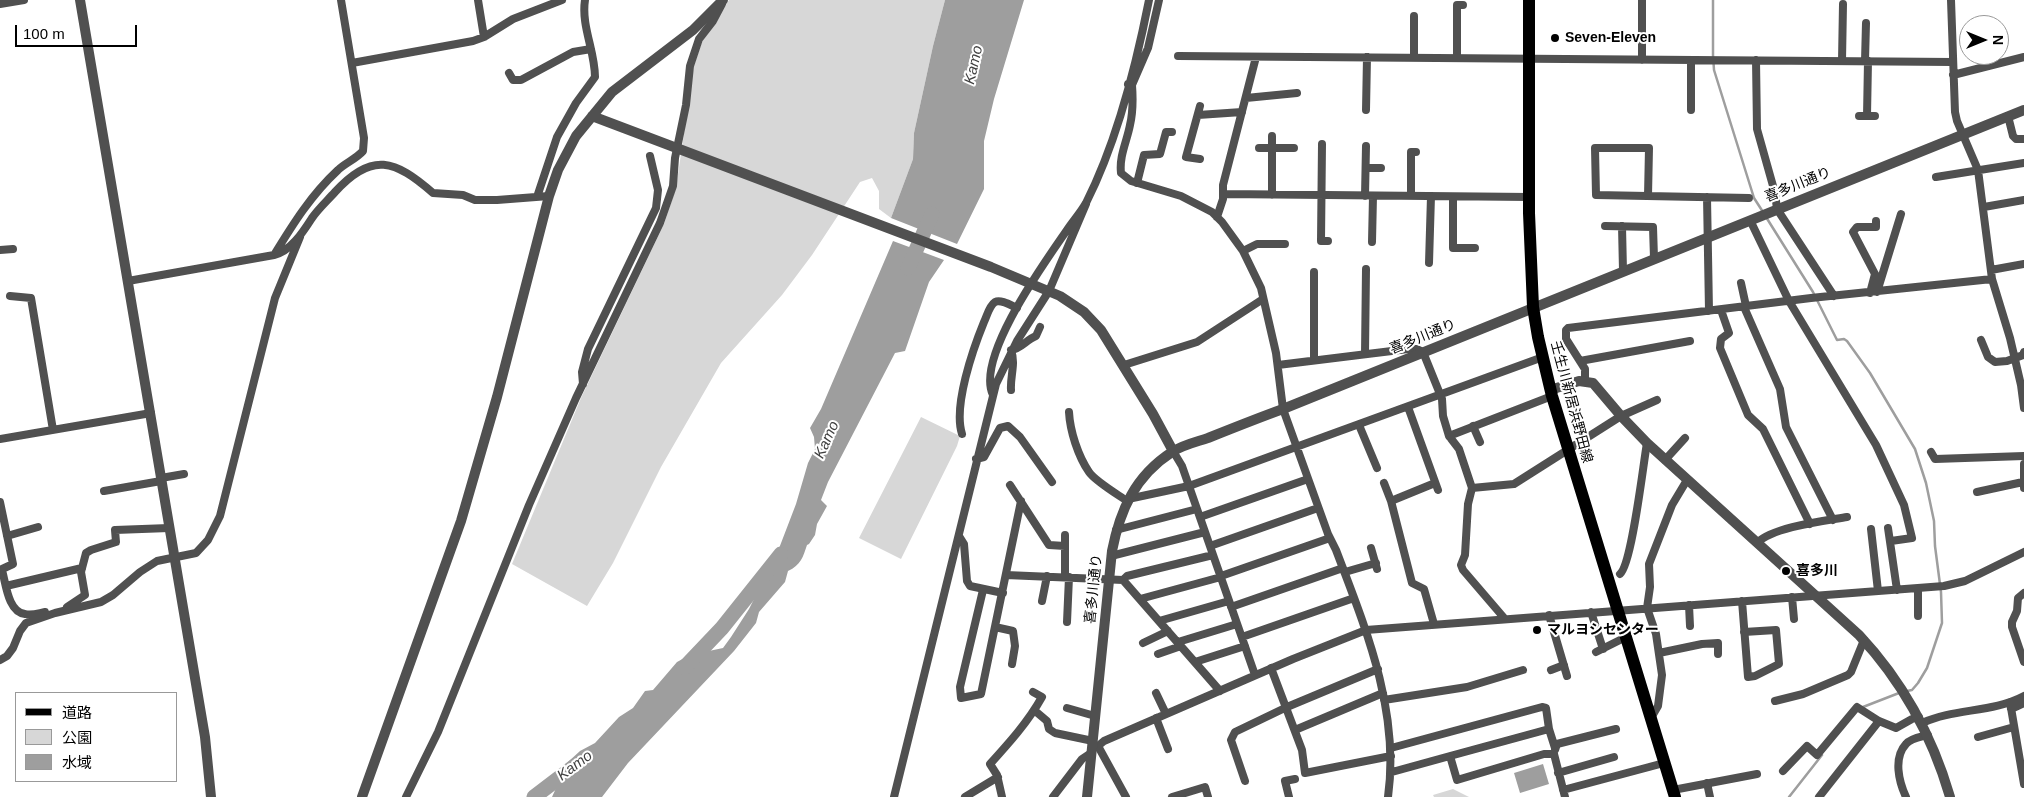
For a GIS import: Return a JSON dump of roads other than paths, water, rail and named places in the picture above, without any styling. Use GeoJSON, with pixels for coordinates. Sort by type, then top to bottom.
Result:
{"type":"FeatureCollection","features":[{"type":"Feature","properties":{"kind":"main road","name":"壬生川新居浜野田線"},"geometry":{"type":"LineString","coordinates":[[1529,0],[1529,197],[1534,307],[1543,357],[1551,393],[1568,450],[1674,794]]}},
{"type":"Feature","properties":{"kind":"street"},"geometry":{"type":"LineString","coordinates":[[0,4],[24,0]]}},
{"type":"Feature","properties":{"kind":"street"},"geometry":{"type":"LineString","coordinates":[[80,0],[151,413],[204,738],[211,797]]}},
{"type":"Feature","properties":{"kind":"street"},"geometry":{"type":"LineString","coordinates":[[274,255],[301,211],[318,190],[345,163],[363,151],[364,138],[341,0]]}},
{"type":"Feature","properties":{"kind":"street"},"geometry":{"type":"LineString","coordinates":[[478,0],[484,37]]}},
{"type":"Feature","properties":{"kind":"street"},"geometry":{"type":"LineString","coordinates":[[352,63],[473,42],[513,20],[562,0]]}},
{"type":"Feature","properties":{"kind":"street"},"geometry":{"type":"LineString","coordinates":[[537,197],[557,137],[576,103],[595,77],[591,48],[584,20],[585,0]]}},
{"type":"Feature","properties":{"kind":"street"},"geometry":{"type":"LineString","coordinates":[[362,797],[459,529],[497,398],[549,196],[567,151],[612,92],[694,30],[723,0]]}},
{"type":"Feature","properties":{"kind":"street"},"geometry":{"type":"LineString","coordinates":[[406,797],[438,732],[529,505],[583,384],[660,223],[672,186],[677,148],[686,105],[690,66],[699,39],[713,21],[723,0]]}},
{"type":"Feature","properties":{"kind":"street"},"geometry":{"type":"LineString","coordinates":[[894,797],[913,713],[993,395],[1011,350],[1046,290],[1086,204],[1112,140],[1130,84],[1149,0]]}},
{"type":"Feature","properties":{"kind":"street"},"geometry":{"type":"LineString","coordinates":[[1159,0],[1148,48],[1130,84],[1132,115],[1121,155],[1120,167],[1123,176],[1137,183],[1181,196],[1212,212],[1243,251],[1259,283],[1278,364],[1283,409],[1318,508],[1366,630],[1378,669],[1384,696],[1391,752],[1392,772],[1388,797]]}},
{"type":"Feature","properties":{"kind":"street"},"geometry":{"type":"LineString","coordinates":[[1642,0],[1642,60]]}},
{"type":"Feature","properties":{"kind":"street"},"geometry":{"type":"LineString","coordinates":[[1951,0],[1956,112],[1978,170],[1992,279],[2022,381],[2024,408]]}},
{"type":"Feature","properties":{"kind":"street"},"geometry":{"type":"LineString","coordinates":[[1842,61],[1843,4]]}},
{"type":"Feature","properties":{"kind":"street"},"geometry":{"type":"LineString","coordinates":[[1456,58],[1457,5],[1463,5]]}},
{"type":"Feature","properties":{"kind":"street"},"geometry":{"type":"LineString","coordinates":[[1414,16],[1414,58]]}},
{"type":"Feature","properties":{"kind":"street"},"geometry":{"type":"LineString","coordinates":[[1866,23],[1867,116]]}},
{"type":"Feature","properties":{"kind":"street"},"geometry":{"type":"LineString","coordinates":[[509,73],[513,80],[521,80],[573,52],[591,48]]}},
{"type":"Feature","properties":{"kind":"street"},"geometry":{"type":"LineString","coordinates":[[1178,56],[1953,62]]}},
{"type":"Feature","properties":{"kind":"street"},"geometry":{"type":"LineString","coordinates":[[1217,217],[1224,194],[1223,185],[1256,57]]}},
{"type":"Feature","properties":{"kind":"street"},"geometry":{"type":"LineString","coordinates":[[1954,76],[2024,57]]}},
{"type":"Feature","properties":{"kind":"street"},"geometry":{"type":"LineString","coordinates":[[1366,110],[1367,58]]}},
{"type":"Feature","properties":{"kind":"street"},"geometry":{"type":"LineString","coordinates":[[1691,60],[1691,110]]}},
{"type":"Feature","properties":{"kind":"street"},"geometry":{"type":"LineString","coordinates":[[1756,60],[1757,129],[1775,193],[1777,209],[1834,296]]}},
{"type":"Feature","properties":{"kind":"street"},"geometry":{"type":"LineString","coordinates":[[1246,98],[1297,93]]}},
{"type":"Feature","properties":{"kind":"street"},"geometry":{"type":"LineString","coordinates":[[1200,106],[1186,157],[1200,159]]}},
{"type":"Feature","properties":{"kind":"street","name":"喜多川通り"},"geometry":{"type":"LineString","coordinates":[[1087,797],[1094,746],[1095,716],[1111,556],[1116,530],[1128,500],[1156,464],[1173,451],[1283,409],[2024,110]]}},
{"type":"Feature","properties":{"kind":"street"},"geometry":{"type":"LineString","coordinates":[[1198,115],[1242,112]]}},
{"type":"Feature","properties":{"kind":"street"},"geometry":{"type":"LineString","coordinates":[[592,116],[1046,290],[1084,312],[1101,330],[1124,365],[1182,466],[1255,675]]}},
{"type":"Feature","properties":{"kind":"street"},"geometry":{"type":"LineString","coordinates":[[2008,116],[2013,136],[2016,139],[2024,139]]}},
{"type":"Feature","properties":{"kind":"street"},"geometry":{"type":"LineString","coordinates":[[1137,183],[1144,155],[1160,154],[1166,132],[1172,132]]}},
{"type":"Feature","properties":{"kind":"street"},"geometry":{"type":"LineString","coordinates":[[1272,136],[1272,194]]}},
{"type":"Feature","properties":{"kind":"street"},"geometry":{"type":"LineString","coordinates":[[1322,144],[1321,241],[1328,241]]}},
{"type":"Feature","properties":{"kind":"street"},"geometry":{"type":"LineString","coordinates":[[1366,146],[1372,242]]}},
{"type":"Feature","properties":{"kind":"street"},"geometry":{"type":"LineString","coordinates":[[1259,148],[1294,148]]}},
{"type":"Feature","properties":{"kind":"street"},"geometry":{"type":"LineString","coordinates":[[1648,196],[1648,148],[1595,148],[1596,196],[1749,198]]}},
{"type":"Feature","properties":{"kind":"street"},"geometry":{"type":"LineString","coordinates":[[1411,196],[1411,152],[1416,152]]}},
{"type":"Feature","properties":{"kind":"street"},"geometry":{"type":"LineString","coordinates":[[583,384],[582,372],[588,349],[656,208],[658,190],[650,156]]}},
{"type":"Feature","properties":{"kind":"street"},"geometry":{"type":"LineString","coordinates":[[1936,177],[2024,163]]}},
{"type":"Feature","properties":{"kind":"street"},"geometry":{"type":"LineString","coordinates":[[0,660],[7,656],[14,648],[20,631],[26,623],[64,610],[101,602],[157,561],[196,553],[208,540],[220,516],[275,298],[300,237],[313,216],[347,179],[357,171],[380,164],[404,171],[433,193],[438,194],[463,195],[475,200],[549,196]]}},
{"type":"Feature","properties":{"kind":"street"},"geometry":{"type":"LineString","coordinates":[[1366,168],[1381,168]]}},
{"type":"Feature","properties":{"kind":"street"},"geometry":{"type":"LineString","coordinates":[[1224,194],[1529,197]]}},
{"type":"Feature","properties":{"kind":"street"},"geometry":{"type":"LineString","coordinates":[[1430,263],[1431,196]]}},
{"type":"Feature","properties":{"kind":"street"},"geometry":{"type":"LineString","coordinates":[[1453,197],[1453,248],[1476,248]]}},
{"type":"Feature","properties":{"kind":"street"},"geometry":{"type":"LineString","coordinates":[[1707,197],[1706,237],[1709,311]]}},
{"type":"Feature","properties":{"kind":"street"},"geometry":{"type":"LineString","coordinates":[[1984,207],[2024,200]]}},
{"type":"Feature","properties":{"kind":"street"},"geometry":{"type":"LineString","coordinates":[[993,395],[990,389],[990,368],[1003,336],[1034,278],[1086,204]]}},
{"type":"Feature","properties":{"kind":"street"},"geometry":{"type":"LineString","coordinates":[[1873,292],[1901,214]]}},
{"type":"Feature","properties":{"kind":"street"},"geometry":{"type":"LineString","coordinates":[[1750,220],[1789,301],[1876,445],[1894,480],[1910,523],[1912,538],[1891,541]]}},
{"type":"Feature","properties":{"kind":"street"},"geometry":{"type":"LineString","coordinates":[[1873,292],[1875,274],[1853,232],[1856,227],[1876,227],[1876,221]]}},
{"type":"Feature","properties":{"kind":"street"},"geometry":{"type":"LineString","coordinates":[[1605,226],[1653,227],[1654,258]]}},
{"type":"Feature","properties":{"kind":"street"},"geometry":{"type":"LineString","coordinates":[[1622,226],[1623,271]]}},
{"type":"Feature","properties":{"kind":"street"},"geometry":{"type":"LineString","coordinates":[[128,281],[280,254],[300,237]]}},
{"type":"Feature","properties":{"kind":"street"},"geometry":{"type":"LineString","coordinates":[[1243,251],[1257,244],[1285,244]]}},
{"type":"Feature","properties":{"kind":"street"},"geometry":{"type":"LineString","coordinates":[[0,250],[13,249]]}},
{"type":"Feature","properties":{"kind":"street"},"geometry":{"type":"LineString","coordinates":[[1991,270],[2024,264]]}},
{"type":"Feature","properties":{"kind":"street"},"geometry":{"type":"LineString","coordinates":[[1365,354],[1366,269]]}},
{"type":"Feature","properties":{"kind":"street"},"geometry":{"type":"LineString","coordinates":[[1314,272],[1314,360]]}},
{"type":"Feature","properties":{"kind":"street"},"geometry":{"type":"LineString","coordinates":[[1585,381],[1585,369],[1566,338],[1566,330],[1568,328],[1992,279]]}},
{"type":"Feature","properties":{"kind":"street"},"geometry":{"type":"LineString","coordinates":[[1741,283],[1745,307],[1780,389],[1786,427],[1833,520]]}},
{"type":"Feature","properties":{"kind":"street"},"geometry":{"type":"LineString","coordinates":[[10,296],[31,298],[52,430]]}},
{"type":"Feature","properties":{"kind":"street"},"geometry":{"type":"LineString","coordinates":[[1124,365],[1197,342],[1263,299]]}},
{"type":"Feature","properties":{"kind":"street"},"geometry":{"type":"LineString","coordinates":[[962,434],[960,417],[966,375],[973,349],[990,308],[1000,301],[1017,308]]}},
{"type":"Feature","properties":{"kind":"street"},"geometry":{"type":"LineString","coordinates":[[1721,310],[1729,333],[1721,339],[1720,348],[1748,415],[1763,429],[1810,524]]}},
{"type":"Feature","properties":{"kind":"street"},"geometry":{"type":"LineString","coordinates":[[1011,350],[1018,349],[1028,339],[1036,336],[1040,327]]}},
{"type":"Feature","properties":{"kind":"street"},"geometry":{"type":"LineString","coordinates":[[1981,340],[1988,358],[1995,362],[2000,363],[2015,359],[2023,355],[2024,352]]}},
{"type":"Feature","properties":{"kind":"street"},"geometry":{"type":"LineString","coordinates":[[1580,361],[1690,342]]}},
{"type":"Feature","properties":{"kind":"street"},"geometry":{"type":"LineString","coordinates":[[1278,364],[1408,349],[1417,349],[1423,352],[1441,394],[1443,416],[1449,436],[1459,449],[1472,488],[1468,504],[1465,555],[1461,565],[1463,570],[1505,618]]}},
{"type":"Feature","properties":{"kind":"street"},"geometry":{"type":"LineString","coordinates":[[1011,350],[1013,369],[1011,390]]}},
{"type":"Feature","properties":{"kind":"street"},"geometry":{"type":"LineString","coordinates":[[1069,412],[1069,426],[1089,473],[1128,500],[1189,486],[1543,357]]}},
{"type":"Feature","properties":{"kind":"street"},"geometry":{"type":"LineString","coordinates":[[1449,436],[1551,393],[1567,383],[1585,381],[1593,383],[1620,416],[1646,443],[1864,640],[1894,676],[1920,720],[1939,760],[1950,797]]}},
{"type":"Feature","properties":{"kind":"street"},"geometry":{"type":"LineString","coordinates":[[1472,488],[1514,484],[1620,416],[1658,400]]}},
{"type":"Feature","properties":{"kind":"street"},"geometry":{"type":"LineString","coordinates":[[1391,501],[1436,487],[1408,407]]}},
{"type":"Feature","properties":{"kind":"street"},"geometry":{"type":"LineString","coordinates":[[0,439],[151,413]]}},
{"type":"Feature","properties":{"kind":"street"},"geometry":{"type":"LineString","coordinates":[[1360,425],[1377,468]]}},
{"type":"Feature","properties":{"kind":"street"},"geometry":{"type":"LineString","coordinates":[[976,460],[984,457],[1000,428],[1008,426],[1020,437],[1052,482]]}},
{"type":"Feature","properties":{"kind":"street"},"geometry":{"type":"LineString","coordinates":[[1473,426],[1480,442]]}},
{"type":"Feature","properties":{"kind":"street"},"geometry":{"type":"LineString","coordinates":[[1665,460],[1685,438]]}},
{"type":"Feature","properties":{"kind":"street"},"geometry":{"type":"LineString","coordinates":[[1620,574],[1624,571],[1630,543],[1646,443]]}},
{"type":"Feature","properties":{"kind":"street"},"geometry":{"type":"LineString","coordinates":[[1931,452],[1935,459],[2024,456]]}},
{"type":"Feature","properties":{"kind":"street"},"geometry":{"type":"LineString","coordinates":[[1977,492],[2024,485],[2024,464]]}},
{"type":"Feature","properties":{"kind":"street"},"geometry":{"type":"LineString","coordinates":[[104,491],[184,474]]}},
{"type":"Feature","properties":{"kind":"street"},"geometry":{"type":"LineString","coordinates":[[1116,530],[1199,513],[1308,479]]}},
{"type":"Feature","properties":{"kind":"street"},"geometry":{"type":"LineString","coordinates":[[1651,718],[1658,706],[1662,675],[1656,634],[1646,608],[1650,587],[1650,564],[1672,505],[1687,480]]}},
{"type":"Feature","properties":{"kind":"street"},"geometry":{"type":"LineString","coordinates":[[1384,483],[1391,501],[1412,583],[1424,589],[1434,624]]}},
{"type":"Feature","properties":{"kind":"street"},"geometry":{"type":"LineString","coordinates":[[1010,485],[1049,545],[1065,546]]}},
{"type":"Feature","properties":{"kind":"street"},"geometry":{"type":"LineString","coordinates":[[983,590],[960,687],[961,698],[981,694],[1021,501]]}},
{"type":"Feature","properties":{"kind":"street"},"geometry":{"type":"LineString","coordinates":[[0,502],[13,564],[1,570],[10,602],[19,612],[25,614],[55,613]]}},
{"type":"Feature","properties":{"kind":"street"},"geometry":{"type":"LineString","coordinates":[[1210,546],[1318,508]]}},
{"type":"Feature","properties":{"kind":"street"},"geometry":{"type":"LineString","coordinates":[[1757,543],[1762,537],[1778,532],[1846,517]]}},
{"type":"Feature","properties":{"kind":"street"},"geometry":{"type":"LineString","coordinates":[[7,536],[38,527]]}},
{"type":"Feature","properties":{"kind":"street"},"geometry":{"type":"LineString","coordinates":[[64,610],[85,595],[82,568],[86,553],[116,542],[115,530],[169,528]]}},
{"type":"Feature","properties":{"kind":"street"},"geometry":{"type":"LineString","coordinates":[[1888,528],[1897,590]]}},
{"type":"Feature","properties":{"kind":"street"},"geometry":{"type":"LineString","coordinates":[[1871,529],[1878,591]]}},
{"type":"Feature","properties":{"kind":"street"},"geometry":{"type":"LineString","coordinates":[[1111,556],[1205,532]]}},
{"type":"Feature","properties":{"kind":"street"},"geometry":{"type":"LineString","coordinates":[[1065,535],[1067,622]]}},
{"type":"Feature","properties":{"kind":"street"},"geometry":{"type":"LineString","coordinates":[[959,536],[964,544],[967,582],[970,586],[1003,593]]}},
{"type":"Feature","properties":{"kind":"street"},"geometry":{"type":"LineString","coordinates":[[1140,599],[1221,576],[1330,538]]}},
{"type":"Feature","properties":{"kind":"street"},"geometry":{"type":"LineString","coordinates":[[1159,621],[1230,604],[1344,570],[1376,566],[1371,548]]}},
{"type":"Feature","properties":{"kind":"street"},"geometry":{"type":"LineString","coordinates":[[1053,797],[1094,746],[1271,668],[1366,630],[1941,586],[1965,581],[2024,552]]}},
{"type":"Feature","properties":{"kind":"street"},"geometry":{"type":"LineString","coordinates":[[1123,580],[1127,576],[1213,555]]}},
{"type":"Feature","properties":{"kind":"street"},"geometry":{"type":"LineString","coordinates":[[6,586],[82,568]]}},
{"type":"Feature","properties":{"kind":"street"},"geometry":{"type":"LineString","coordinates":[[1006,575],[1123,580],[1220,691]]}},
{"type":"Feature","properties":{"kind":"street"},"geometry":{"type":"LineString","coordinates":[[1042,601],[1047,576]]}},
{"type":"Feature","properties":{"kind":"street"},"geometry":{"type":"LineString","coordinates":[[1918,588],[1918,616]]}},
{"type":"Feature","properties":{"kind":"street"},"geometry":{"type":"LineString","coordinates":[[2024,593],[2018,598],[2017,610],[2012,622],[2024,662]]}},
{"type":"Feature","properties":{"kind":"street"},"geometry":{"type":"LineString","coordinates":[[1792,597],[1794,620]]}},
{"type":"Feature","properties":{"kind":"street"},"geometry":{"type":"LineString","coordinates":[[1242,637],[1354,598]]}},
{"type":"Feature","properties":{"kind":"street"},"geometry":{"type":"LineString","coordinates":[[1742,601],[1744,632],[1748,677],[1755,676],[1779,664],[1776,630],[1744,632]]}},
{"type":"Feature","properties":{"kind":"street"},"geometry":{"type":"LineString","coordinates":[[1689,605],[1690,626]]}},
{"type":"Feature","properties":{"kind":"street"},"geometry":{"type":"LineString","coordinates":[[1590,612],[1599,650],[1626,637]]}},
{"type":"Feature","properties":{"kind":"street"},"geometry":{"type":"LineString","coordinates":[[1549,615],[1567,676]]}},
{"type":"Feature","properties":{"kind":"street"},"geometry":{"type":"LineString","coordinates":[[1158,654],[1180,644],[1238,624]]}},
{"type":"Feature","properties":{"kind":"street"},"geometry":{"type":"LineString","coordinates":[[995,628],[1013,631],[1015,646],[1012,664]]}},
{"type":"Feature","properties":{"kind":"street"},"geometry":{"type":"LineString","coordinates":[[1142,643],[1168,631]]}},
{"type":"Feature","properties":{"kind":"street"},"geometry":{"type":"LineString","coordinates":[[1775,701],[1803,694],[1848,675],[1864,640]]}},
{"type":"Feature","properties":{"kind":"street"},"geometry":{"type":"LineString","coordinates":[[1659,653],[1702,644],[1718,643],[1718,654]]}},
{"type":"Feature","properties":{"kind":"street"},"geometry":{"type":"LineString","coordinates":[[1195,662],[1245,646]]}},
{"type":"Feature","properties":{"kind":"street"},"geometry":{"type":"LineString","coordinates":[[1551,670],[1564,665]]}},
{"type":"Feature","properties":{"kind":"street"},"geometry":{"type":"LineString","coordinates":[[1271,668],[1302,750],[1304,773],[1391,752],[1542,707],[1546,708],[1558,773],[1564,794],[1664,763]]}},
{"type":"Feature","properties":{"kind":"street"},"geometry":{"type":"LineString","coordinates":[[1245,781],[1232,744],[1232,736],[1287,707],[1378,669]]}},
{"type":"Feature","properties":{"kind":"street"},"geometry":{"type":"LineString","coordinates":[[1295,730],[1384,696],[1467,687],[1523,670]]}},
{"type":"Feature","properties":{"kind":"street"},"geometry":{"type":"LineString","coordinates":[[1002,797],[998,777],[990,764],[1018,732],[1042,697],[1034,692]]}},
{"type":"Feature","properties":{"kind":"street"},"geometry":{"type":"LineString","coordinates":[[1156,692],[1166,714]]}},
{"type":"Feature","properties":{"kind":"street"},"geometry":{"type":"LineString","coordinates":[[1784,771],[1807,746],[1818,755],[1857,707],[1878,721],[1896,728],[1912,718],[1920,720],[1946,714],[2011,706],[2024,699]]}},
{"type":"Feature","properties":{"kind":"street"},"geometry":{"type":"LineString","coordinates":[[2011,706],[2024,784]]}},
{"type":"Feature","properties":{"kind":"street"},"geometry":{"type":"LineString","coordinates":[[1067,708],[1095,716]]}},
{"type":"Feature","properties":{"kind":"street"},"geometry":{"type":"LineString","coordinates":[[1034,710],[1047,721],[1049,729],[1055,733],[1094,746],[1126,797]]}},
{"type":"Feature","properties":{"kind":"street"},"geometry":{"type":"LineString","coordinates":[[1156,718],[1168,750]]}},
{"type":"Feature","properties":{"kind":"street"},"geometry":{"type":"LineString","coordinates":[[1819,797],[1878,721]]}},
{"type":"Feature","properties":{"kind":"street"},"geometry":{"type":"LineString","coordinates":[[1978,738],[2014,728]]}},
{"type":"Feature","properties":{"kind":"street"},"geometry":{"type":"LineString","coordinates":[[1392,772],[1549,729]]}},
{"type":"Feature","properties":{"kind":"street"},"geometry":{"type":"LineString","coordinates":[[1554,751],[1557,744],[1616,729]]}},
{"type":"Feature","properties":{"kind":"street"},"geometry":{"type":"LineString","coordinates":[[1906,797],[1899,778],[1898,768],[1902,750],[1907,743],[1928,735]]}},
{"type":"Feature","properties":{"kind":"street"},"geometry":{"type":"LineString","coordinates":[[1450,756],[1457,780],[1554,751]]}},
{"type":"Feature","properties":{"kind":"street"},"geometry":{"type":"LineString","coordinates":[[1558,773],[1614,757]]}},
{"type":"Feature","properties":{"kind":"street"},"geometry":{"type":"LineString","coordinates":[[1674,794],[1707,783],[1757,774]]}},
{"type":"Feature","properties":{"kind":"street"},"geometry":{"type":"LineString","coordinates":[[965,797],[998,777]]}},
{"type":"Feature","properties":{"kind":"street"},"geometry":{"type":"LineString","coordinates":[[1289,797],[1285,781],[1295,779]]}},
{"type":"Feature","properties":{"kind":"street"},"geometry":{"type":"LineString","coordinates":[[1707,783],[1710,797]]}},
{"type":"Feature","properties":{"kind":"street"},"geometry":{"type":"LineString","coordinates":[[1172,797],[1205,787],[1208,797]]}},
{"type":"Feature","properties":{"kind":"water"},"geometry":{"type":"Polygon","coordinates":[[[945,0],[1024,0],[994,99],[984,141],[984,189],[957,244],[891,218],[913,159],[914,133],[945,0]]]}},
{"type":"Feature","properties":{"kind":"water"},"geometry":{"type":"Polygon","coordinates":[[[893,241],[944,260],[929,282],[905,351],[895,353],[828,482],[821,500],[827,506],[817,524],[815,535],[807,545],[801,560],[788,571],[785,582],[759,612],[756,623],[734,651],[628,763],[602,797],[552,797],[568,762],[580,751],[595,743],[619,717],[633,708],[645,691],[653,690],[677,662],[690,655],[723,648],[749,609],[778,551],[796,504],[808,463],[815,449],[814,437],[810,428],[821,409],[893,241]]]}},
{"type":"Feature","properties":{"kind":"water"},"geometry":{"type":"Polygon","coordinates":[[[1543,764],[1549,784],[1520,793],[1514,773],[1543,764]]]}},
{"type":"Feature","properties":{"kind":"waterway"},"geometry":{"type":"LineString","coordinates":[[1713,0],[1714,70],[1754,198],[1763,212]]}},
{"type":"Feature","properties":{"kind":"waterway","name":"Kamo"},"geometry":{"type":"LineString","coordinates":[[908,268],[932,214]]}},
{"type":"Feature","properties":{"kind":"waterway"},"geometry":{"type":"LineString","coordinates":[[1766,217],[1813,292],[1837,340],[1844,339],[1847,341],[1870,373],[1915,449],[1926,483],[1934,521],[1942,623],[1927,668],[1912,690],[1907,691]]}},
{"type":"Feature","properties":{"kind":"waterway","name":"Kamo"},"geometry":{"type":"LineString","coordinates":[[684,668],[722,628],[781,554]]}},
{"type":"Feature","properties":{"kind":"waterway"},"geometry":{"type":"LineString","coordinates":[[1863,707],[1899,693]]}},
{"type":"Feature","properties":{"kind":"waterway"},"geometry":{"type":"LineString","coordinates":[[1789,797],[1822,755]]}},
{"type":"Feature","properties":{"kind":"waterway","name":"Kamo"},"geometry":{"type":"LineString","coordinates":[[534,797],[576,765]]}},
{"type":"Feature","properties":{"kind":"place","name":"Seven-Eleven"},"geometry":{"type":"Point","coordinates":[1555,38]}},
{"type":"Feature","properties":{"kind":"place","name":"喜多川"},"geometry":{"type":"Point","coordinates":[1786,571]}},
{"type":"Feature","properties":{"kind":"place","name":"マルヨシセンター"},"geometry":{"type":"Point","coordinates":[1537,630]}}]}
